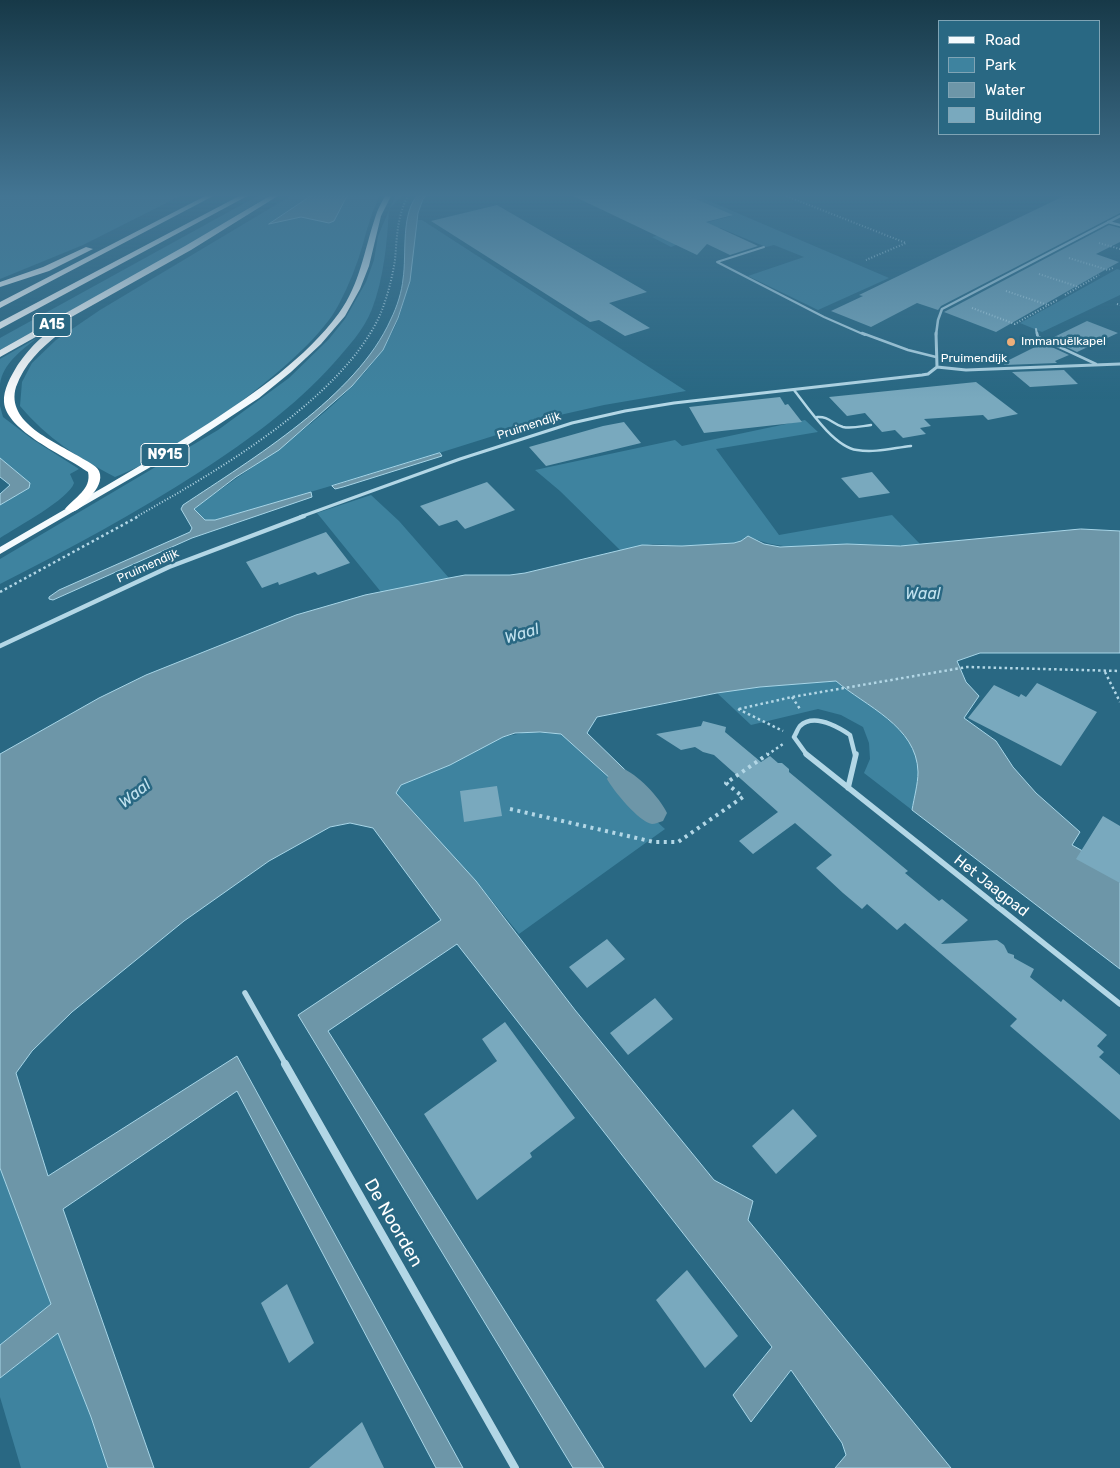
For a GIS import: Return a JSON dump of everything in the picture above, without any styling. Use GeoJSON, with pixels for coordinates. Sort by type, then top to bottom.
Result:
{"type":"FeatureCollection","features":[{"type":"Feature","properties":{"kind":"highway"},"geometry":{"type":"LineString","coordinates":[[0,285],[58,263]]}},
{"type":"Feature","properties":{"kind":"highway"},"geometry":{"type":"LineString","coordinates":[[0,305],[82,263]]}},
{"type":"Feature","properties":{"kind":"highway","name":"A15"},"geometry":{"type":"LineString","coordinates":[[0,326],[119,263]]}},
{"type":"Feature","properties":{"kind":"highway","name":"A15"},"geometry":{"type":"LineString","coordinates":[[0,354],[163,263]]}},
{"type":"Feature","properties":{"kind":"highway","name":"A15"},"geometry":{"type":"LineString","coordinates":[[71,509],[91,488],[94,481],[93,471],[32,432],[15,417],[9,404],[11,387],[22,365],[39,345],[103,297]]}},
{"type":"Feature","properties":{"kind":"main road","name":"N915"},"geometry":{"type":"LineString","coordinates":[[0,551],[213,425],[256,396],[318,342],[342,314],[358,289],[367,263]]}},
{"type":"Feature","properties":{"kind":"street"},"geometry":{"type":"LineString","coordinates":[[937,367],[939,313],[942,309],[1031,263]]}},
{"type":"Feature","properties":{"kind":"street","name":"Pruimendijk"},"geometry":{"type":"LineString","coordinates":[[0,646],[169,567],[219,547],[517,440],[572,423],[625,411],[674,403],[928,374],[937,367],[966,370],[1120,364]]}},
{"type":"Feature","properties":{"kind":"street"},"geometry":{"type":"LineString","coordinates":[[794,737],[800,726],[809,722],[822,722],[838,727],[850,735],[856,753],[848,788]]}},
{"type":"Feature","properties":{"kind":"street","name":"Het Jaagpad"},"geometry":{"type":"LineString","coordinates":[[794,737],[809,758],[1120,1004]]}},
{"type":"Feature","properties":{"kind":"street","name":"De Noorden"},"geometry":{"type":"LineString","coordinates":[[245,993],[515,1468]]}},
{"type":"Feature","properties":{"kind":"lane"},"geometry":{"type":"LineString","coordinates":[[718,263],[819,313],[900,348],[936,357]]}},
{"type":"Feature","properties":{"kind":"lane","name":"Pruimendijk"},"geometry":{"type":"LineString","coordinates":[[1036,329],[1038,337],[1096,364]]}},
{"type":"Feature","properties":{"kind":"lane"},"geometry":{"type":"LineString","coordinates":[[794,390],[836,439],[850,449],[865,450],[911,446]]}},
{"type":"Feature","properties":{"kind":"lane"},"geometry":{"type":"LineString","coordinates":[[817,417],[828,417],[841,426],[848,428],[871,425]]}},
{"type":"Feature","properties":{"kind":"path"},"geometry":{"type":"LineString","coordinates":[[1084,263],[1108,270],[1113,268]]}},
{"type":"Feature","properties":{"kind":"path"},"geometry":{"type":"LineString","coordinates":[[1020,268],[1079,287]]}},
{"type":"Feature","properties":{"kind":"path"},"geometry":{"type":"LineString","coordinates":[[1065,295],[1099,275]]}},
{"type":"Feature","properties":{"kind":"path"},"geometry":{"type":"LineString","coordinates":[[989,285],[1048,305]]}},
{"type":"Feature","properties":{"kind":"path"},"geometry":{"type":"LineString","coordinates":[[954,302],[1015,324],[1057,300]]}},
{"type":"Feature","properties":{"kind":"path"},"geometry":{"type":"LineString","coordinates":[[510,809],[654,842],[678,842],[743,797],[726,782],[794,737],[738,709],[967,667],[1120,671]]}},
{"type":"Feature","properties":{"kind":"path"},"geometry":{"type":"LineString","coordinates":[[1105,672],[1120,702]]}},
{"type":"Feature","properties":{"kind":"green space"},"geometry":{"type":"Polygon","coordinates":[[[0,263],[40,263],[0,279],[0,263]]]}},
{"type":"Feature","properties":{"kind":"green space"},"geometry":{"type":"Polygon","coordinates":[[[137,263],[157,263],[0,350],[0,338],[137,263]]]}},
{"type":"Feature","properties":{"kind":"green space"},"geometry":{"type":"Polygon","coordinates":[[[179,263],[357,263],[339,304],[324,327],[271,378],[239,403],[171,449],[115,477],[52,438],[20,406],[22,382],[32,363],[56,340],[100,310],[179,263]]]}},
{"type":"Feature","properties":{"kind":"green space"},"geometry":{"type":"Polygon","coordinates":[[[373,263],[384,263],[372,309],[360,331],[344,352],[318,380],[287,409],[254,435],[177,486],[102,530],[0,584],[0,559],[218,430],[289,378],[329,339],[345,319],[366,282],[373,263]]]}},
{"type":"Feature","properties":{"kind":"green space"},"geometry":{"type":"Polygon","coordinates":[[[412,263],[488,263],[686,391],[604,405],[560,415],[385,470],[215,520],[205,520],[194,509],[310,424],[364,374],[384,346],[399,317],[412,263]]]}},
{"type":"Feature","properties":{"kind":"green space"},"geometry":{"type":"Polygon","coordinates":[[[788,263],[853,263],[889,278],[818,310],[748,276],[788,263]]]}},
{"type":"Feature","properties":{"kind":"green space"},"geometry":{"type":"Polygon","coordinates":[[[1117,269],[1120,270],[1120,295],[1042,332],[1020,323],[1117,269]]]}},
{"type":"Feature","properties":{"kind":"green space"},"geometry":{"type":"Polygon","coordinates":[[[37,338],[19,352],[9,363],[0,384],[0,359],[37,338]]]}},
{"type":"Feature","properties":{"kind":"green space"},"geometry":{"type":"Polygon","coordinates":[[[0,406],[3,417],[32,439],[79,469],[70,474],[74,483],[63,497],[0,538],[0,505],[29,488],[30,483],[0,458],[0,406]]]}},
{"type":"Feature","properties":{"kind":"green space"},"geometry":{"type":"Polygon","coordinates":[[[805,420],[818,432],[716,449],[779,535],[892,515],[921,545],[847,544],[797,547],[774,545],[748,536],[734,543],[682,546],[653,544],[620,550],[560,491],[535,470],[675,440],[682,446],[805,420]]]}},
{"type":"Feature","properties":{"kind":"green space"},"geometry":{"type":"Polygon","coordinates":[[[371,495],[399,521],[449,578],[381,592],[317,513],[371,495]]]}},
{"type":"Feature","properties":{"kind":"green space"},"geometry":{"type":"Polygon","coordinates":[[[836,681],[888,719],[909,742],[915,756],[918,772],[912,810],[864,773],[870,759],[869,743],[863,727],[841,715],[818,709],[751,725],[717,693],[760,687],[836,681]]]}},
{"type":"Feature","properties":{"kind":"green space"},"geometry":{"type":"Polygon","coordinates":[[[527,732],[561,734],[665,829],[519,934],[476,881],[396,793],[401,785],[503,737],[527,732]]]}},
{"type":"Feature","properties":{"kind":"green space"},"geometry":{"type":"Polygon","coordinates":[[[0,1168],[51,1304],[0,1345],[0,1168]]]}},
{"type":"Feature","properties":{"kind":"green space"},"geometry":{"type":"Polygon","coordinates":[[[58,1333],[91,1417],[108,1468],[21,1468],[0,1397],[0,1378],[58,1333]]]}},
{"type":"Feature","properties":{"kind":"water"},"geometry":{"type":"Polygon","coordinates":[[[404,263],[412,263],[410,281],[398,318],[383,350],[352,386],[279,450],[236,477],[194,509],[205,520],[215,520],[311,492],[312,497],[192,538],[53,600],[49,599],[59,590],[190,532],[192,528],[181,509],[183,505],[300,424],[354,374],[375,347],[391,319],[402,289],[404,263]]]}},
{"type":"Feature","properties":{"kind":"water"},"geometry":{"type":"Polygon","coordinates":[[[440,453],[442,456],[343,487],[335,489],[332,486],[440,453]]]}},
{"type":"Feature","properties":{"kind":"water"},"geometry":{"type":"Polygon","coordinates":[[[0,458],[30,483],[29,488],[0,505],[0,494],[10,485],[0,477],[0,458]]]}},
{"type":"Feature","properties":{"kind":"water","name":"Waal"},"geometry":{"type":"Polygon","coordinates":[[[1081,529],[1120,531],[1120,653],[980,653],[957,661],[966,682],[979,696],[964,718],[996,741],[1013,767],[1036,793],[1080,832],[1072,845],[1120,872],[1120,969],[912,810],[918,772],[915,756],[909,742],[888,719],[836,681],[760,687],[717,693],[597,717],[587,733],[654,798],[643,808],[561,734],[540,732],[515,733],[503,737],[450,765],[401,785],[396,793],[476,881],[575,1010],[714,1180],[753,1201],[748,1220],[951,1468],[835,1468],[846,1455],[842,1443],[791,1370],[751,1422],[733,1395],[772,1347],[457,944],[328,1031],[604,1468],[573,1468],[298,1015],[441,920],[373,828],[350,823],[330,827],[269,861],[184,921],[72,1012],[32,1051],[16,1073],[48,1176],[237,1056],[463,1468],[436,1468],[237,1091],[63,1209],[154,1468],[108,1468],[91,1417],[58,1333],[0,1378],[0,1345],[51,1304],[0,1168],[0,754],[99,698],[146,675],[296,615],[365,595],[465,575],[525,573],[642,545],[682,546],[734,543],[748,536],[764,544],[780,547],[847,544],[900,546],[1081,529]]]}},
{"type":"Feature","properties":{"kind":"building"},"geometry":{"type":"Polygon","coordinates":[[[496,263],[596,263],[647,292],[609,303],[650,328],[625,336],[599,320],[590,322],[496,263]]]}},
{"type":"Feature","properties":{"kind":"building"},"geometry":{"type":"Polygon","coordinates":[[[926,263],[1025,263],[941,306],[938,310],[917,303],[871,327],[831,311],[863,296],[859,295],[926,263]]]}},
{"type":"Feature","properties":{"kind":"building"},"geometry":{"type":"Polygon","coordinates":[[[1038,263],[1118,263],[996,332],[944,312],[1038,263]]]}},
{"type":"Feature","properties":{"kind":"building"},"geometry":{"type":"Polygon","coordinates":[[[1087,321],[1118,333],[1077,352],[1050,339],[1087,321]]]}},
{"type":"Feature","properties":{"kind":"building"},"geometry":{"type":"Polygon","coordinates":[[[1043,343],[1069,355],[1055,361],[1057,363],[1005,365],[1003,363],[1043,343]]]}},
{"type":"Feature","properties":{"kind":"building"},"geometry":{"type":"Polygon","coordinates":[[[1064,370],[1078,384],[1030,387],[1012,372],[1064,370]]]}},
{"type":"Feature","properties":{"kind":"building"},"geometry":{"type":"Polygon","coordinates":[[[976,382],[1018,414],[988,420],[983,415],[924,419],[931,426],[920,428],[926,434],[903,438],[895,430],[882,432],[865,413],[847,416],[829,397],[976,382]]]}},
{"type":"Feature","properties":{"kind":"building"},"geometry":{"type":"Polygon","coordinates":[[[780,397],[785,405],[788,404],[802,422],[704,433],[689,407],[780,397]]]}},
{"type":"Feature","properties":{"kind":"building"},"geometry":{"type":"Polygon","coordinates":[[[624,422],[641,443],[546,466],[529,447],[603,426],[624,422]]]}},
{"type":"Feature","properties":{"kind":"building"},"geometry":{"type":"Polygon","coordinates":[[[872,472],[890,493],[859,498],[841,478],[872,472]]]}},
{"type":"Feature","properties":{"kind":"building"},"geometry":{"type":"Polygon","coordinates":[[[487,482],[515,510],[465,529],[457,520],[439,526],[420,506],[487,482]]]}},
{"type":"Feature","properties":{"kind":"building"},"geometry":{"type":"Polygon","coordinates":[[[326,532],[350,563],[318,575],[315,572],[279,585],[278,582],[262,588],[246,562],[326,532]]]}},
{"type":"Feature","properties":{"kind":"building"},"geometry":{"type":"Polygon","coordinates":[[[1037,683],[1097,712],[1061,766],[968,718],[994,685],[1019,697],[1021,694],[1026,697],[1037,683]]]}},
{"type":"Feature","properties":{"kind":"building"},"geometry":{"type":"Polygon","coordinates":[[[703,721],[726,727],[725,732],[761,762],[770,756],[778,763],[782,763],[789,769],[789,772],[908,871],[905,873],[939,901],[942,899],[968,920],[941,944],[997,940],[1004,945],[1008,953],[1014,955],[1014,958],[1034,969],[1030,977],[1061,1002],[1063,999],[1107,1035],[1097,1046],[1104,1052],[1099,1057],[1120,1075],[1120,1120],[1010,1026],[1017,1019],[905,923],[897,930],[867,904],[862,909],[843,893],[816,868],[832,855],[795,823],[753,854],[739,841],[778,812],[714,755],[703,752],[695,747],[681,750],[656,734],[701,726],[703,721]]]}},
{"type":"Feature","properties":{"kind":"building"},"geometry":{"type":"Polygon","coordinates":[[[497,786],[502,816],[464,822],[460,791],[497,786]]]}},
{"type":"Feature","properties":{"kind":"building"},"geometry":{"type":"Polygon","coordinates":[[[1103,816],[1120,826],[1120,883],[1076,859],[1103,816]]]}},
{"type":"Feature","properties":{"kind":"building"},"geometry":{"type":"Polygon","coordinates":[[[607,939],[625,959],[587,988],[569,967],[607,939]]]}},
{"type":"Feature","properties":{"kind":"building"},"geometry":{"type":"Polygon","coordinates":[[[655,998],[673,1019],[628,1055],[610,1033],[655,998]]]}},
{"type":"Feature","properties":{"kind":"building"},"geometry":{"type":"Polygon","coordinates":[[[505,1022],[575,1118],[530,1153],[532,1157],[477,1200],[424,1114],[497,1061],[482,1039],[505,1022]]]}},
{"type":"Feature","properties":{"kind":"building"},"geometry":{"type":"Polygon","coordinates":[[[793,1109],[817,1136],[776,1174],[752,1146],[793,1109]]]}},
{"type":"Feature","properties":{"kind":"building"},"geometry":{"type":"Polygon","coordinates":[[[687,1270],[738,1336],[705,1368],[656,1300],[687,1270]]]}},
{"type":"Feature","properties":{"kind":"building"},"geometry":{"type":"Polygon","coordinates":[[[287,1284],[314,1343],[289,1363],[261,1303],[287,1284]]]}},
{"type":"Feature","properties":{"kind":"building"},"geometry":{"type":"Polygon","coordinates":[[[362,1422],[384,1468],[309,1468],[362,1422]]]}},
{"type":"Feature","properties":{"kind":"waterway"},"geometry":{"type":"LineString","coordinates":[[621,779],[653,813]]}},
{"type":"Feature","properties":{"kind":"place","name":"Immanuëlkapel"},"geometry":{"type":"Point","coordinates":[1011,342]}}]}
